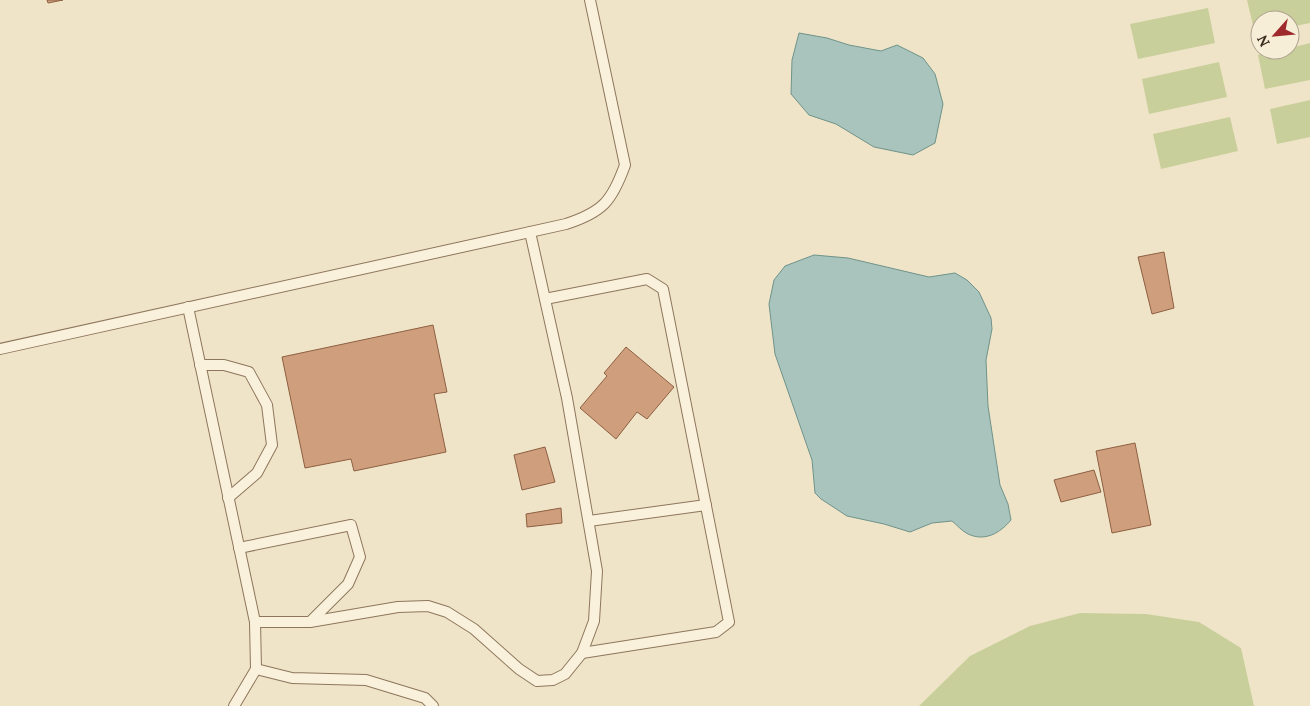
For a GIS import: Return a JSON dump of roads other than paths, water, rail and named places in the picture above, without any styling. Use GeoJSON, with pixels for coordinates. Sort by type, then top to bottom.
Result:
{"type":"FeatureCollection","features":[{"type":"Feature","properties":{"kind":"lane"},"geometry":{"type":"LineString","coordinates":[[0,349],[566,224],[588,217],[606,204],[617,187],[625,165],[590,0]]}},
{"type":"Feature","properties":{"kind":"lane"},"geometry":{"type":"LineString","coordinates":[[255,622],[310,622],[398,607],[428,606],[447,612],[474,629],[519,669],[538,681],[553,680],[565,674],[582,654],[594,621],[598,571],[567,398],[530,232]]}},
{"type":"Feature","properties":{"kind":"lane"},"geometry":{"type":"LineString","coordinates":[[545,299],[648,279],[662,289],[729,622],[716,632],[582,654]]}},
{"type":"Feature","properties":{"kind":"lane"},"geometry":{"type":"LineString","coordinates":[[188,307],[255,622],[256,669],[234,706]]}},
{"type":"Feature","properties":{"kind":"lane"},"geometry":{"type":"LineString","coordinates":[[200,365],[224,365],[249,372],[267,405],[272,445],[257,473],[228,498]]}},
{"type":"Feature","properties":{"kind":"lane"},"geometry":{"type":"LineString","coordinates":[[589,521],[706,506]]}},
{"type":"Feature","properties":{"kind":"lane"},"geometry":{"type":"LineString","coordinates":[[239,548],[351,525],[360,557],[348,584],[310,622]]}},
{"type":"Feature","properties":{"kind":"lane"},"geometry":{"type":"LineString","coordinates":[[256,669],[292,678],[366,680],[425,698],[433,706]]}},
{"type":"Feature","properties":{"kind":"water"},"geometry":{"type":"Polygon","coordinates":[[[799,33],[881,51],[897,45],[923,58],[935,74],[943,104],[935,143],[913,155],[874,147],[836,124],[809,115],[791,94],[792,60],[799,33]]]}},
{"type":"Feature","properties":{"kind":"water"},"geometry":{"type":"Polygon","coordinates":[[[814,255],[848,258],[929,277],[955,273],[967,280],[979,292],[991,318],[992,329],[986,360],[988,406],[1000,485],[1008,504],[1011,520],[1002,529],[992,535],[980,537],[966,533],[952,521],[932,523],[910,532],[847,516],[815,493],[812,460],[775,354],[769,304],[774,280],[785,266],[814,255]]]}}]}
